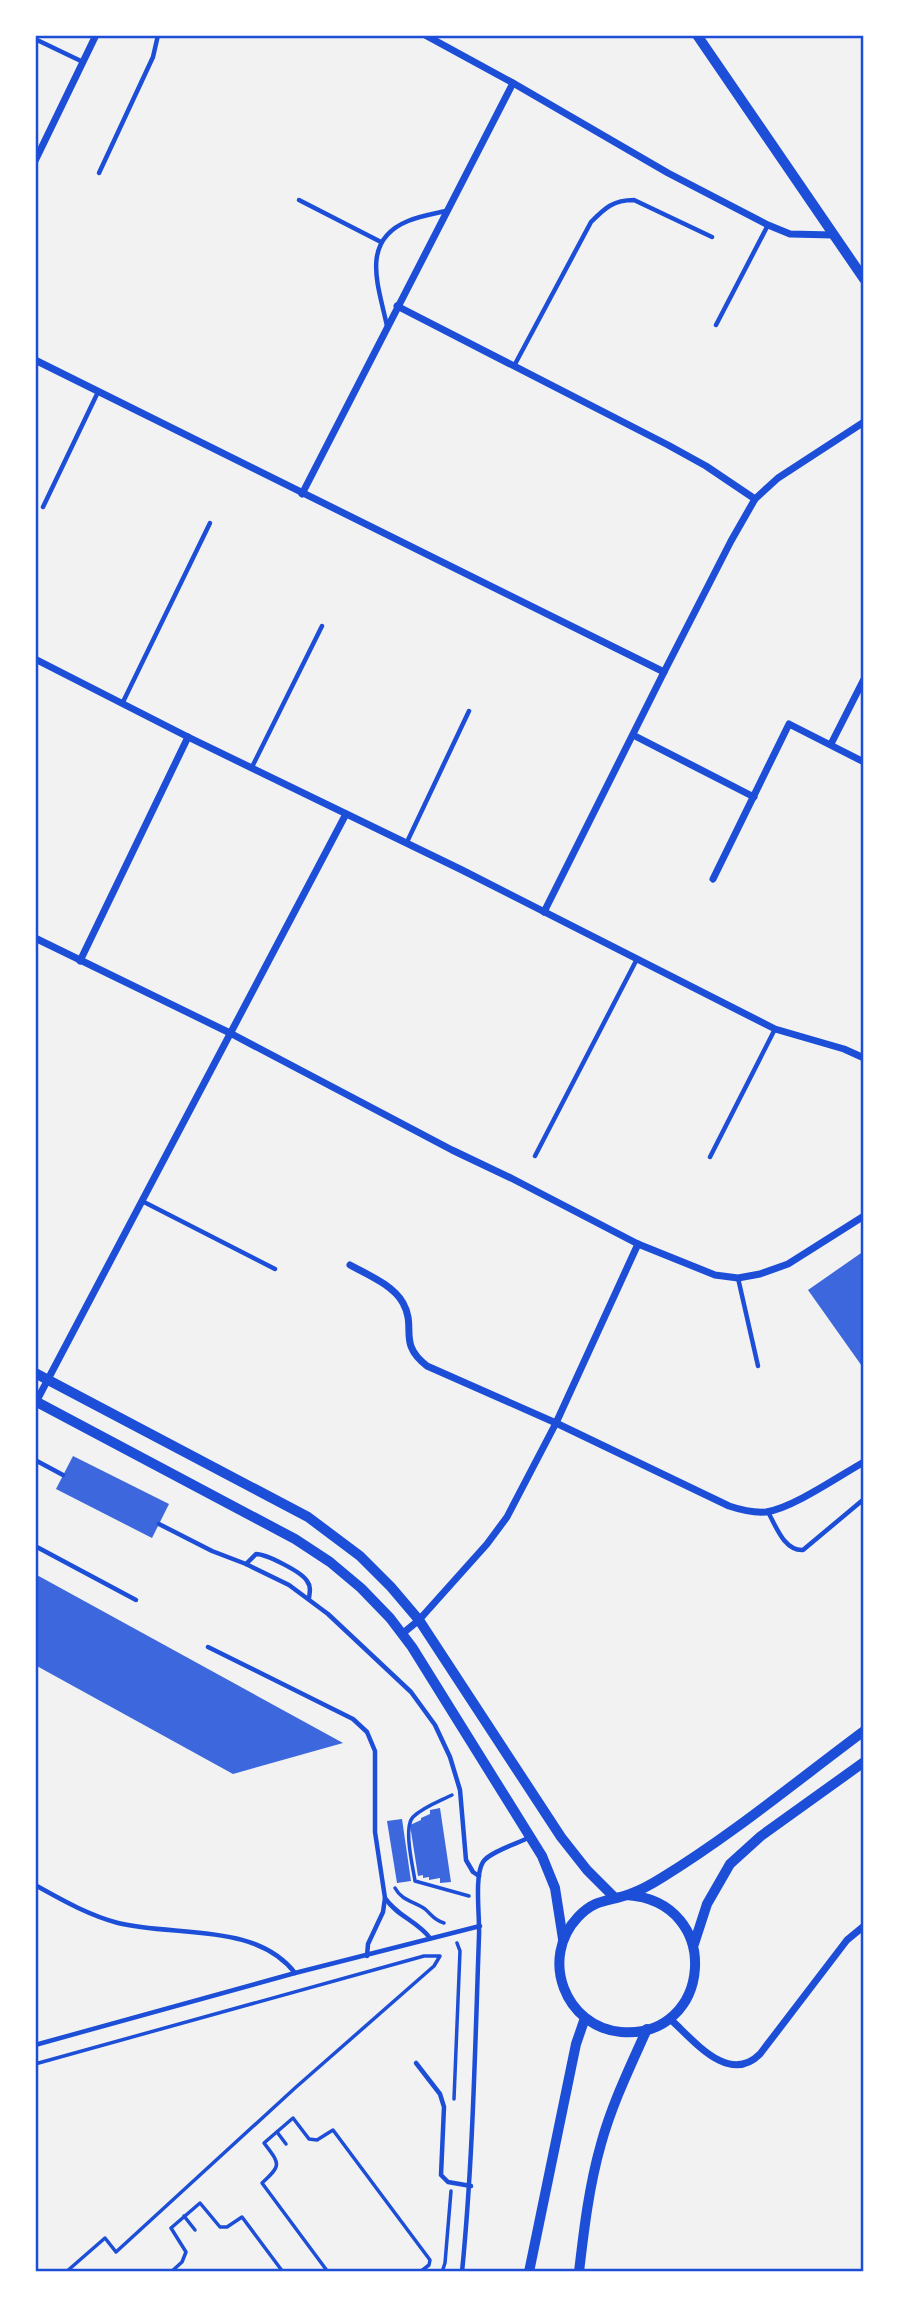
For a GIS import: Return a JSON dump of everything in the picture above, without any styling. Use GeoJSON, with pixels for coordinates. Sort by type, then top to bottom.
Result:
{"type":"FeatureCollection","features":[{"type":"Feature","properties":{"kind":"street"},"geometry":{"type":"LineString","coordinates":[[35,161],[96,35]]}},
{"type":"Feature","properties":{"kind":"street"},"geometry":{"type":"LineString","coordinates":[[425,35],[632,153],[768,225],[790,234],[833,235]]}},
{"type":"Feature","properties":{"kind":"street"},"geometry":{"type":"LineString","coordinates":[[697,35],[864,279]]}},
{"type":"Feature","properties":{"kind":"street"},"geometry":{"type":"LineString","coordinates":[[302,494],[513,83]]}},
{"type":"Feature","properties":{"kind":"street"},"geometry":{"type":"LineString","coordinates":[[397,306],[706,466],[755,499]]}},
{"type":"Feature","properties":{"kind":"street"},"geometry":{"type":"LineString","coordinates":[[35,360],[664,672]]}},
{"type":"Feature","properties":{"kind":"street"},"geometry":{"type":"LineString","coordinates":[[544,912],[664,672],[755,499],[778,478],[864,422]]}},
{"type":"Feature","properties":{"kind":"street"},"geometry":{"type":"LineString","coordinates":[[35,659],[251,768],[407,842],[775,1029],[844,1049],[864,1058]]}},
{"type":"Feature","properties":{"kind":"street"},"geometry":{"type":"LineString","coordinates":[[831,744],[864,680]]}},
{"type":"Feature","properties":{"kind":"street"},"geometry":{"type":"LineString","coordinates":[[713,879],[789,723],[864,762]]}},
{"type":"Feature","properties":{"kind":"street"},"geometry":{"type":"LineString","coordinates":[[633,735],[754,797]]}},
{"type":"Feature","properties":{"kind":"street"},"geometry":{"type":"LineString","coordinates":[[80,961],[188,737]]}},
{"type":"Feature","properties":{"kind":"street"},"geometry":{"type":"LineString","coordinates":[[346,814],[35,1401],[313,1550],[361,1588],[402,1633],[531,1837],[555,1888],[563,1939]]}},
{"type":"Feature","properties":{"kind":"street"},"geometry":{"type":"LineString","coordinates":[[35,938],[230,1033],[638,1244],[715,1275],[738,1278],[788,1264],[864,1216]]}},
{"type":"Feature","properties":{"kind":"street"},"geometry":{"type":"LineString","coordinates":[[402,1633],[419,1620],[487,1544],[506,1517],[556,1423],[638,1244]]}},
{"type":"Feature","properties":{"kind":"street"},"geometry":{"type":"LineString","coordinates":[[350,1265],[398,1295],[405,1306],[409,1345],[415,1357],[427,1366],[556,1423],[729,1506],[754,1512],[768,1512],[791,1503],[864,1462]]}},
{"type":"Feature","properties":{"kind":"street"},"geometry":{"type":"LineString","coordinates":[[35,1373],[308,1517],[360,1556],[419,1620],[561,1837],[587,1870],[614,1897]]}},
{"type":"Feature","properties":{"kind":"street"},"geometry":{"type":"LineString","coordinates":[[627,1895],[652,1900],[673,1913],[682,1922],[696,1956],[694,1979],[685,2001],[669,2018],[648,2029],[626,2032],[604,2029],[585,2018],[570,2002],[561,1982],[559,1961],[563,1939],[568,1929],[583,1911],[593,1905],[627,1895],[658,1880],[690,1859],[864,1731]]}},
{"type":"Feature","properties":{"kind":"street"},"geometry":{"type":"LineString","coordinates":[[693,1944],[708,1904],[730,1864],[761,1836],[864,1762]]}},
{"type":"Feature","properties":{"kind":"street"},"geometry":{"type":"LineString","coordinates":[[669,2018],[720,2062],[735,2066],[749,2063],[760,2054],[846,1940],[864,1926]]}},
{"type":"Feature","properties":{"kind":"street"},"geometry":{"type":"LineString","coordinates":[[529,2272],[576,2044],[585,2018]]}},
{"type":"Feature","properties":{"kind":"street"},"geometry":{"type":"LineString","coordinates":[[579,2272],[588,2196],[601,2143],[628,2071],[648,2029]]}},
{"type":"Feature","properties":{"kind":"lane"},"geometry":{"type":"LineString","coordinates":[[99,173],[153,57],[158,35]]}},
{"type":"Feature","properties":{"kind":"lane"},"geometry":{"type":"LineString","coordinates":[[35,39],[83,62]]}},
{"type":"Feature","properties":{"kind":"lane"},"geometry":{"type":"LineString","coordinates":[[299,200],[381,242]]}},
{"type":"Feature","properties":{"kind":"lane"},"geometry":{"type":"LineString","coordinates":[[514,366],[591,222],[607,205],[620,200],[634,200],[712,237]]}},
{"type":"Feature","properties":{"kind":"lane"},"geometry":{"type":"LineString","coordinates":[[387,326],[376,273],[376,258],[381,242],[393,229],[409,220],[446,211]]}},
{"type":"Feature","properties":{"kind":"lane"},"geometry":{"type":"LineString","coordinates":[[716,325],[768,225]]}},
{"type":"Feature","properties":{"kind":"lane"},"geometry":{"type":"LineString","coordinates":[[43,507],[99,392]]}},
{"type":"Feature","properties":{"kind":"lane"},"geometry":{"type":"LineString","coordinates":[[121,704],[210,523]]}},
{"type":"Feature","properties":{"kind":"lane"},"geometry":{"type":"LineString","coordinates":[[251,768],[322,626]]}},
{"type":"Feature","properties":{"kind":"lane"},"geometry":{"type":"LineString","coordinates":[[407,842],[469,711]]}},
{"type":"Feature","properties":{"kind":"lane"},"geometry":{"type":"LineString","coordinates":[[535,1156],[638,958]]}},
{"type":"Feature","properties":{"kind":"lane"},"geometry":{"type":"LineString","coordinates":[[710,1157],[775,1029]]}},
{"type":"Feature","properties":{"kind":"lane"},"geometry":{"type":"LineString","coordinates":[[141,1200],[275,1269]]}},
{"type":"Feature","properties":{"kind":"lane"},"geometry":{"type":"LineString","coordinates":[[738,1278],[758,1367]]}},
{"type":"Feature","properties":{"kind":"lane"},"geometry":{"type":"LineString","coordinates":[[35,1460],[63,1475]]}},
{"type":"Feature","properties":{"kind":"lane"},"geometry":{"type":"LineString","coordinates":[[768,1512],[790,1547],[803,1550],[864,1499]]}},
{"type":"Feature","properties":{"kind":"lane"},"geometry":{"type":"LineString","coordinates":[[159,1524],[289,1585],[309,1598],[397,1678],[424,1708],[443,1741],[460,1790],[466,1860],[473,1872],[480,1876]]}},
{"type":"Feature","properties":{"kind":"lane"},"geometry":{"type":"LineString","coordinates":[[35,1546],[136,1600]]}},
{"type":"Feature","properties":{"kind":"lane"},"geometry":{"type":"LineString","coordinates":[[246,1564],[256,1554],[265,1555],[305,1578],[310,1587],[309,1598]]}},
{"type":"Feature","properties":{"kind":"lane"},"geometry":{"type":"LineString","coordinates":[[208,1647],[353,1718],[367,1732],[376,1756],[375,1832],[385,1898],[383,1912],[368,1944],[367,1956]]}},
{"type":"Feature","properties":{"kind":"lane"},"geometry":{"type":"LineString","coordinates":[[462,2272],[471,2186],[480,1876],[482,1865],[489,1856],[531,1837]]}},
{"type":"Feature","properties":{"kind":"lane"},"geometry":{"type":"LineString","coordinates":[[35,1885],[84,1911],[116,1922],[150,1929],[211,1934],[243,1941],[275,1954],[295,1973]]}},
{"type":"Feature","properties":{"kind":"lane"},"geometry":{"type":"LineString","coordinates":[[385,1898],[395,1911],[421,1928],[430,1938]]}},
{"type":"Feature","properties":{"kind":"lane"},"geometry":{"type":"LineString","coordinates":[[35,2045],[295,1973],[480,1926]]}},
{"type":"Feature","properties":{"kind":"lane"},"geometry":{"type":"LineString","coordinates":[[416,2063],[443,2102],[441,2172],[445,2180],[451,2183],[471,2186]]}},
{"type":"Feature","properties":{"kind":"path"},"geometry":{"type":"LineString","coordinates":[[460,1790],[414,1816],[409,1822],[415,1881],[480,1899]]}},
{"type":"Feature","properties":{"kind":"path"},"geometry":{"type":"LineString","coordinates":[[393,1881],[395,1890],[401,1897],[422,1907],[437,1921],[449,1925],[460,1951],[454,2101]]}},
{"type":"Feature","properties":{"kind":"path"},"geometry":{"type":"LineString","coordinates":[[35,2064],[424,1956],[440,1956],[434,1966],[295,2088],[116,2252],[105,2238],[66,2272]]}},
{"type":"Feature","properties":{"kind":"path"},"geometry":{"type":"LineString","coordinates":[[328,2272],[262,2183],[277,2168],[276,2158],[264,2143],[293,2118],[309,2139],[317,2140],[333,2130],[430,2260],[429,2265],[420,2272]]}},
{"type":"Feature","properties":{"kind":"path"},"geometry":{"type":"LineString","coordinates":[[277,2132],[286,2144]]}},
{"type":"Feature","properties":{"kind":"path"},"geometry":{"type":"LineString","coordinates":[[442,2272],[451,2183]]}},
{"type":"Feature","properties":{"kind":"path"},"geometry":{"type":"LineString","coordinates":[[171,2272],[186,2256],[184,2246],[171,2228],[200,2203],[220,2227],[227,2227],[242,2217],[283,2272]]}},
{"type":"Feature","properties":{"kind":"path"},"geometry":{"type":"LineString","coordinates":[[184,2216],[195,2230]]}},
{"type":"Feature","properties":{"kind":"building"},"geometry":{"type":"Polygon","coordinates":[[[864,1251],[864,1369],[808,1290],[864,1251]]]}},
{"type":"Feature","properties":{"kind":"building"},"geometry":{"type":"Polygon","coordinates":[[[73,1456],[169,1504],[152,1538],[56,1489],[73,1456]]]}},
{"type":"Feature","properties":{"kind":"building"},"geometry":{"type":"Polygon","coordinates":[[[35,1574],[343,1743],[233,1774],[35,1665],[35,1574]]]}},
{"type":"Feature","properties":{"kind":"building"},"geometry":{"type":"Polygon","coordinates":[[[440,1808],[451,1882],[440,1883],[440,1878],[429,1880],[429,1877],[418,1876],[410,1825],[430,1814],[430,1810],[440,1808]]]}},
{"type":"Feature","properties":{"kind":"building"},"geometry":{"type":"Polygon","coordinates":[[[402,1819],[411,1881],[397,1883],[387,1821],[402,1819]]]}}]}
